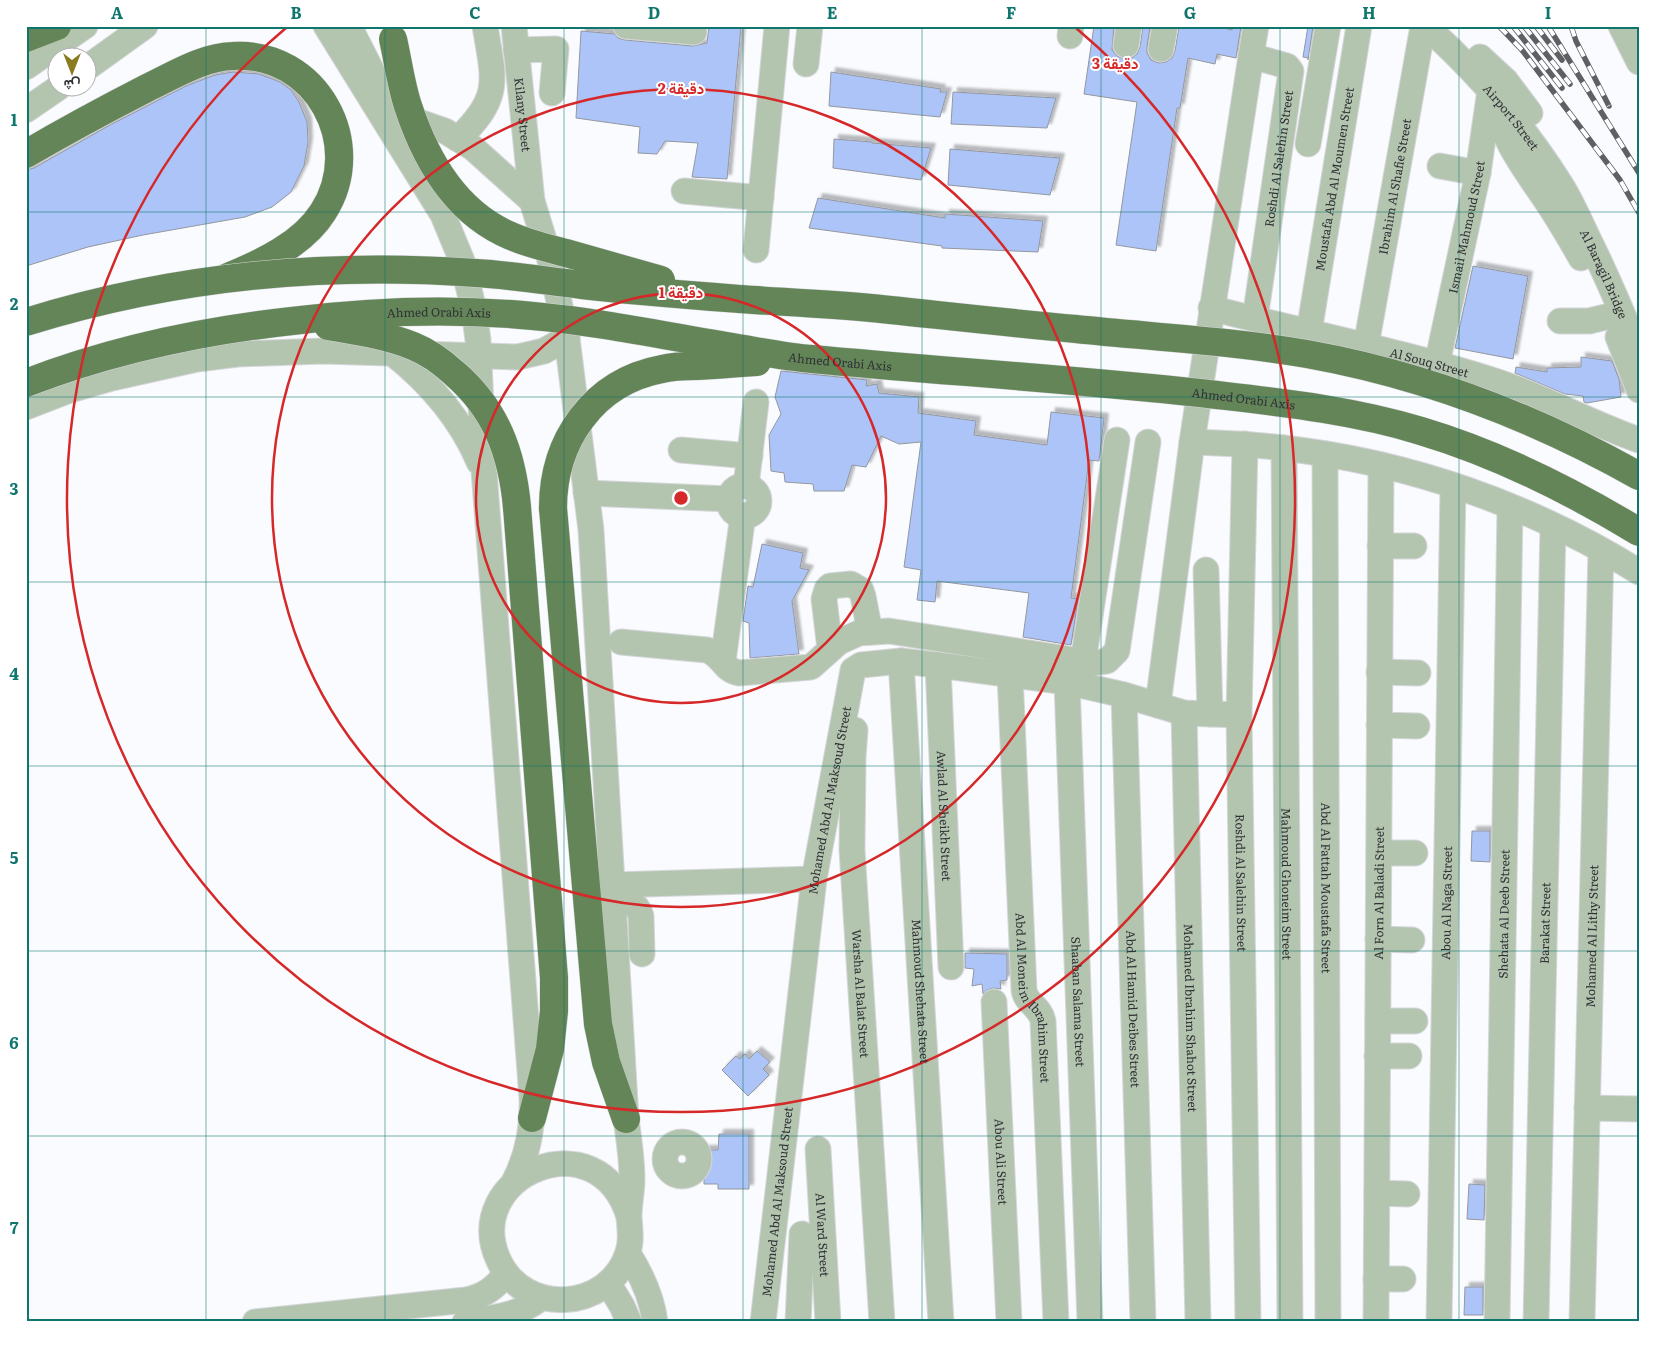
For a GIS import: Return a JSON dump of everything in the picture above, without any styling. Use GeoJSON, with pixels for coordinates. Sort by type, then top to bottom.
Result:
{"type":"FeatureCollection","features":[{"type":"Feature","properties":{"kind":"highway"},"geometry":{"type":"LineString","coordinates":[[26,38],[57,26]]}},
{"type":"Feature","properties":{"kind":"highway"},"geometry":{"type":"LineString","coordinates":[[394,26],[393,39],[408,105],[419,136],[434,167],[444,182],[467,208],[481,220],[512,237],[723,298]]}},
{"type":"Feature","properties":{"kind":"highway"},"geometry":{"type":"LineString","coordinates":[[26,154],[111,107],[203,61],[235,55],[251,56],[266,59],[295,73],[318,94],[334,122],[340,153],[339,169],[331,199],[313,226],[302,236],[256,264],[222,280]]}},
{"type":"Feature","properties":{"kind":"highway"},"geometry":{"type":"LineString","coordinates":[[26,322],[71,308],[121,297],[222,280],[324,271],[427,270],[478,273],[723,298],[867,308],[1264,348],[1316,356],[1404,376],[1462,395],[1557,434],[1604,456],[1639,476]]}},
{"type":"Feature","properties":{"kind":"highway","name":"Ahmed Orabi Axis"},"geometry":{"type":"LineString","coordinates":[[26,383],[81,364],[164,341],[243,327],[344,315],[391,312],[495,313],[580,321],[805,359],[1120,384],[1303,405],[1354,414],[1421,431],[1494,456],[1599,507],[1639,532]]}},
{"type":"Feature","properties":{"kind":"highway"},"geometry":{"type":"LineString","coordinates":[[297,320],[379,335],[414,346],[432,356],[453,372],[477,396],[492,418],[506,448],[515,487],[554,978],[554,1011],[550,1049],[532,1118]]}},
{"type":"Feature","properties":{"kind":"highway"},"geometry":{"type":"LineString","coordinates":[[626,1119],[606,1062],[598,1024],[554,527],[553,491],[556,473],[564,449],[576,426],[599,400],[628,380],[652,371],[678,366],[805,359]]}},
{"type":"Feature","properties":{"kind":"street"},"geometry":{"type":"LineString","coordinates":[[26,67],[85,26]]}},
{"type":"Feature","properties":{"kind":"street"},"geometry":{"type":"LineString","coordinates":[[98,60],[145,26]]}},
{"type":"Feature","properties":{"kind":"street"},"geometry":{"type":"LineString","coordinates":[[326,26],[430,194],[454,238],[469,285],[477,324],[484,472],[532,1118],[526,1153],[514,1182]]}},
{"type":"Feature","properties":{"kind":"street"},"geometry":{"type":"LineString","coordinates":[[349,26],[380,87],[402,116],[445,131],[473,148],[532,201]]}},
{"type":"Feature","properties":{"kind":"street","name":"Kilany Street"},"geometry":{"type":"LineString","coordinates":[[458,139],[476,122],[483,112],[492,88],[493,76],[485,26]]}},
{"type":"Feature","properties":{"kind":"street"},"geometry":{"type":"LineString","coordinates":[[626,26],[694,32]]}},
{"type":"Feature","properties":{"kind":"street"},"geometry":{"type":"LineString","coordinates":[[756,250],[777,26]]}},
{"type":"Feature","properties":{"kind":"street"},"geometry":{"type":"LineString","coordinates":[[806,64],[810,26]]}},
{"type":"Feature","properties":{"kind":"street"},"geometry":{"type":"LineString","coordinates":[[1158,705],[1211,308],[1256,26]]}},
{"type":"Feature","properties":{"kind":"street"},"geometry":{"type":"LineString","coordinates":[[1308,144],[1328,26]]}},
{"type":"Feature","properties":{"kind":"street","name":"Moustafa Abd Al Moumen Street"},"geometry":{"type":"LineString","coordinates":[[1309,332],[1359,26]]}},
{"type":"Feature","properties":{"kind":"street","name":"Airport Street"},"geometry":{"type":"LineString","coordinates":[[1425,26],[1465,62],[1490,90],[1587,217]]}},
{"type":"Feature","properties":{"kind":"street","name":"Ibrahim Al Shafie Street"},"geometry":{"type":"LineString","coordinates":[[1366,346],[1425,26]]}},
{"type":"Feature","properties":{"kind":"street","name":"Airport Street"},"geometry":{"type":"LineString","coordinates":[[1447,26],[1506,81],[1554,146],[1587,217]]}},
{"type":"Feature","properties":{"kind":"street"},"geometry":{"type":"LineString","coordinates":[[1621,26],[1639,62]]}},
{"type":"Feature","properties":{"kind":"street"},"geometry":{"type":"LineString","coordinates":[[515,38],[556,49],[552,93]]}},
{"type":"Feature","properties":{"kind":"street","name":"Kilany Street"},"geometry":{"type":"LineString","coordinates":[[515,38],[532,201],[549,256],[567,338],[591,530],[626,1119],[631,1163],[629,1217]]}},
{"type":"Feature","properties":{"kind":"street","name":"Roshdi Al Salehin Street"},"geometry":{"type":"LineString","coordinates":[[1251,56],[1287,66],[1291,71],[1255,319]]}},
{"type":"Feature","properties":{"kind":"street"},"geometry":{"type":"LineString","coordinates":[[1490,90],[1504,134],[1522,166],[1564,229],[1610,316],[1639,390]]}},
{"type":"Feature","properties":{"kind":"street","name":"Ismail Mahmoud Street"},"geometry":{"type":"LineString","coordinates":[[1438,364],[1478,173],[1490,90]]}},
{"type":"Feature","properties":{"kind":"street"},"geometry":{"type":"LineString","coordinates":[[26,110],[48,95]]}},
{"type":"Feature","properties":{"kind":"street"},"geometry":{"type":"LineString","coordinates":[[1440,166],[1478,173]]}},
{"type":"Feature","properties":{"kind":"street"},"geometry":{"type":"LineString","coordinates":[[684,191],[761,198]]}},
{"type":"Feature","properties":{"kind":"street","name":"Al Baragil Bridge"},"geometry":{"type":"LineString","coordinates":[[1587,217],[1618,262],[1639,309]]}},
{"type":"Feature","properties":{"kind":"street","name":"Al Baragil Bridge"},"geometry":{"type":"LineString","coordinates":[[1587,217],[1639,354]]}},
{"type":"Feature","properties":{"kind":"street","name":"Al Souq Street"},"geometry":{"type":"LineString","coordinates":[[1211,308],[1438,364],[1526,392],[1611,430],[1639,440]]}},
{"type":"Feature","properties":{"kind":"street"},"geometry":{"type":"LineString","coordinates":[[1560,321],[1589,321],[1610,316]]}},
{"type":"Feature","properties":{"kind":"street"},"geometry":{"type":"LineString","coordinates":[[26,407],[70,390],[112,378],[196,359],[281,352],[391,352],[505,358],[531,355],[550,348],[567,338]]}},
{"type":"Feature","properties":{"kind":"street"},"geometry":{"type":"LineString","coordinates":[[391,352],[425,380],[440,397],[465,432],[484,472]]}},
{"type":"Feature","properties":{"kind":"street"},"geometry":{"type":"LineString","coordinates":[[723,661],[739,500],[750,456],[756,402]]}},
{"type":"Feature","properties":{"kind":"street"},"geometry":{"type":"LineString","coordinates":[[1084,662],[1117,440]]}},
{"type":"Feature","properties":{"kind":"street"},"geometry":{"type":"LineString","coordinates":[[621,642],[707,650],[719,656],[726,668],[732,672],[739,673],[811,667],[839,642],[858,633],[889,631],[1100,663],[1113,657],[1117,651],[1148,442]]}},
{"type":"Feature","properties":{"kind":"street"},"geometry":{"type":"LineString","coordinates":[[1192,442],[1245,444],[1326,454],[1381,465],[1454,486],[1510,507],[1553,526],[1639,572]]}},
{"type":"Feature","properties":{"kind":"street","name":"Roshdi Al Salehin Street"},"geometry":{"type":"LineString","coordinates":[[1245,444],[1239,715],[1248,1322]]}},
{"type":"Feature","properties":{"kind":"street","name":"Mahmoud Ghoneim Street"},"geometry":{"type":"LineString","coordinates":[[1284,448],[1290,1322]]}},
{"type":"Feature","properties":{"kind":"street"},"geometry":{"type":"LineString","coordinates":[[682,450],[750,456]]}},
{"type":"Feature","properties":{"kind":"street","name":"Abd Al Fattah Moustafa Street"},"geometry":{"type":"LineString","coordinates":[[1326,454],[1328,1322]]}},
{"type":"Feature","properties":{"kind":"street","name":"Al Forn Al Baladi Street"},"geometry":{"type":"LineString","coordinates":[[1376,1322],[1381,465]]}},
{"type":"Feature","properties":{"kind":"street","name":"Abou Al Naga Street"},"geometry":{"type":"LineString","coordinates":[[1439,1322],[1454,486]]}},
{"type":"Feature","properties":{"kind":"street"},"geometry":{"type":"LineString","coordinates":[[586,493],[739,500]]}},
{"type":"Feature","properties":{"kind":"street","name":"Shehata Al Deeb Street"},"geometry":{"type":"LineString","coordinates":[[1497,1322],[1510,507]]}},
{"type":"Feature","properties":{"kind":"street","name":"Barakat Street"},"geometry":{"type":"LineString","coordinates":[[1536,1322],[1553,526]]}},
{"type":"Feature","properties":{"kind":"street"},"geometry":{"type":"LineString","coordinates":[[1380,546],[1414,546]]}},
{"type":"Feature","properties":{"kind":"street","name":"Mohamed Al Lithy Street"},"geometry":{"type":"LineString","coordinates":[[1582,1322],[1601,550]]}},
{"type":"Feature","properties":{"kind":"street"},"geometry":{"type":"LineString","coordinates":[[1206,570],[1210,714]]}},
{"type":"Feature","properties":{"kind":"street"},"geometry":{"type":"LineString","coordinates":[[830,649],[824,599],[827,588],[830,586],[851,584],[860,590],[864,596],[870,632]]}},
{"type":"Feature","properties":{"kind":"street"},"geometry":{"type":"LineString","coordinates":[[861,665],[901,662],[938,665],[1067,682],[1124,695],[1184,713],[1239,715]]}},
{"type":"Feature","properties":{"kind":"street","name":"Mahmoud Shehata Street"},"geometry":{"type":"LineString","coordinates":[[901,662],[941,1322]]}},
{"type":"Feature","properties":{"kind":"street","name":"Mohamed Abd Al Maksoud Street"},"geometry":{"type":"LineString","coordinates":[[763,1322],[814,879],[851,673],[855,667],[861,665]]}},
{"type":"Feature","properties":{"kind":"street","name":"Warsha Al Balat Street"},"geometry":{"type":"LineString","coordinates":[[861,665],[853,757],[852,850],[882,1322]]}},
{"type":"Feature","properties":{"kind":"street","name":"Awlad Al Sheikh Street"},"geometry":{"type":"LineString","coordinates":[[938,665],[951,967]]}},
{"type":"Feature","properties":{"kind":"street"},"geometry":{"type":"LineString","coordinates":[[1380,672],[1418,673]]}},
{"type":"Feature","properties":{"kind":"street","name":"Abd Al Moneim Ibrahim Street"},"geometry":{"type":"LineString","coordinates":[[1010,675],[1024,990],[1027,999],[1039,1010],[1043,1021],[1056,1322]]}},
{"type":"Feature","properties":{"kind":"street","name":"Shaaban Salama Street"},"geometry":{"type":"LineString","coordinates":[[1067,682],[1090,1322]]}},
{"type":"Feature","properties":{"kind":"street","name":"Abd Al Hamid Deibes Street"},"geometry":{"type":"LineString","coordinates":[[1124,695],[1143,1322]]}},
{"type":"Feature","properties":{"kind":"street","name":"Mohamed Ibrahim Shahot Street"},"geometry":{"type":"LineString","coordinates":[[1184,713],[1198,1322]]}},
{"type":"Feature","properties":{"kind":"street"},"geometry":{"type":"LineString","coordinates":[[1379,725],[1417,726]]}},
{"type":"Feature","properties":{"kind":"street"},"geometry":{"type":"LineString","coordinates":[[1378,853],[1415,853]]}},
{"type":"Feature","properties":{"kind":"street"},"geometry":{"type":"LineString","coordinates":[[613,891],[814,879]]}},
{"type":"Feature","properties":{"kind":"street"},"geometry":{"type":"LineString","coordinates":[[613,891],[630,901],[640,910],[642,954]]}},
{"type":"Feature","properties":{"kind":"street"},"geometry":{"type":"LineString","coordinates":[[1378,939],[1412,940]]}},
{"type":"Feature","properties":{"kind":"street","name":"Abou Ali Street"},"geometry":{"type":"LineString","coordinates":[[994,1002],[1009,1322]]}},
{"type":"Feature","properties":{"kind":"street"},"geometry":{"type":"LineString","coordinates":[[1378,1021],[1414,1021]]}},
{"type":"Feature","properties":{"kind":"street"},"geometry":{"type":"LineString","coordinates":[[1377,1056],[1409,1056]]}},
{"type":"Feature","properties":{"kind":"street"},"geometry":{"type":"LineString","coordinates":[[1587,1108],[1639,1109]]}},
{"type":"Feature","properties":{"kind":"street","name":"Al Ward Street"},"geometry":{"type":"LineString","coordinates":[[818,1149],[828,1322]]}},
{"type":"Feature","properties":{"kind":"street"},"geometry":{"type":"LineString","coordinates":[[631,1163],[665,1161]]}},
{"type":"Feature","properties":{"kind":"street"},"geometry":{"type":"LineString","coordinates":[[565,1163],[578,1165],[602,1176],[612,1184],[626,1205],[629,1217],[630,1241],[628,1253],[623,1264],[608,1283],[597,1292],[577,1299],[555,1301],[541,1298],[528,1292],[516,1284],[506,1273],[494,1248],[492,1233],[498,1205],[514,1182],[538,1167],[565,1163]]}},
{"type":"Feature","properties":{"kind":"street"},"geometry":{"type":"LineString","coordinates":[[1376,1194],[1407,1194]]}},
{"type":"Feature","properties":{"kind":"street"},"geometry":{"type":"LineString","coordinates":[[798,1322],[802,1234]]}},
{"type":"Feature","properties":{"kind":"street"},"geometry":{"type":"LineString","coordinates":[[628,1253],[644,1283],[655,1322]]}},
{"type":"Feature","properties":{"kind":"street"},"geometry":{"type":"LineString","coordinates":[[255,1322],[466,1300],[485,1294],[506,1273]]}},
{"type":"Feature","properties":{"kind":"street"},"geometry":{"type":"LineString","coordinates":[[1376,1279],[1403,1279]]}},
{"type":"Feature","properties":{"kind":"street"},"geometry":{"type":"LineString","coordinates":[[608,1283],[629,1322]]}},
{"type":"Feature","properties":{"kind":"street"},"geometry":{"type":"LineString","coordinates":[[464,1322],[515,1318],[541,1298]]}},
{"type":"Feature","properties":{"kind":"building"},"geometry":{"type":"Polygon","coordinates":[[[709,26],[741,26],[727,179],[692,177],[698,143],[665,141],[657,154],[638,153],[640,127],[576,118],[581,31],[615,34],[618,38],[625,40],[693,46],[707,43],[709,26]]]}},
{"type":"Feature","properties":{"kind":"building"},"geometry":{"type":"Polygon","coordinates":[[[1094,26],[1114,26],[1112,50],[1117,56],[1124,59],[1132,58],[1137,54],[1143,26],[1150,26],[1147,53],[1151,60],[1159,63],[1166,62],[1172,58],[1179,26],[1215,26],[1232,30],[1233,26],[1241,26],[1236,58],[1217,54],[1215,64],[1188,58],[1180,108],[1177,108],[1156,251],[1116,245],[1137,102],[1084,94],[1094,26]]]}},
{"type":"Feature","properties":{"kind":"building"},"geometry":{"type":"Polygon","coordinates":[[[1308,26],[1313,26],[1308,60],[1308,58],[1303,57],[1308,26]]]}},
{"type":"Feature","properties":{"kind":"building"},"geometry":{"type":"Polygon","coordinates":[[[233,72],[259,74],[280,82],[291,90],[299,102],[307,122],[308,142],[304,166],[291,192],[272,207],[245,217],[88,247],[26,266],[26,170],[34,168],[110,125],[186,86],[215,75],[233,72]]]}},
{"type":"Feature","properties":{"kind":"building"},"geometry":{"type":"Polygon","coordinates":[[[831,72],[941,89],[940,92],[947,92],[940,117],[829,106],[831,72]]]}},
{"type":"Feature","properties":{"kind":"building"},"geometry":{"type":"Polygon","coordinates":[[[953,92],[1056,98],[1047,128],[951,124],[953,92]]]}},
{"type":"Feature","properties":{"kind":"building"},"geometry":{"type":"Polygon","coordinates":[[[834,139],[931,148],[921,180],[833,168],[834,139]]]}},
{"type":"Feature","properties":{"kind":"building"},"geometry":{"type":"Polygon","coordinates":[[[950,149],[1060,158],[1050,195],[948,185],[950,149]]]}},
{"type":"Feature","properties":{"kind":"building"},"geometry":{"type":"Polygon","coordinates":[[[818,198],[945,218],[945,214],[1043,221],[1038,252],[942,248],[942,246],[809,228],[818,198]]]}},
{"type":"Feature","properties":{"kind":"building"},"geometry":{"type":"Polygon","coordinates":[[[1473,266],[1528,276],[1513,359],[1455,348],[1473,266]]]}},
{"type":"Feature","properties":{"kind":"building"},"geometry":{"type":"Polygon","coordinates":[[[1581,357],[1612,361],[1619,379],[1621,397],[1587,403],[1584,402],[1583,396],[1565,394],[1515,373],[1516,367],[1547,372],[1547,368],[1581,367],[1581,357]]]}},
{"type":"Feature","properties":{"kind":"building"},"geometry":{"type":"Polygon","coordinates":[[[781,371],[867,380],[866,386],[877,384],[879,393],[919,397],[918,413],[976,421],[974,435],[1047,445],[1051,412],[1104,418],[1099,461],[1089,460],[1071,598],[1078,599],[1071,645],[1023,637],[1029,593],[937,581],[935,602],[917,600],[921,570],[904,567],[921,442],[899,444],[881,436],[866,467],[852,465],[844,491],[814,491],[813,484],[785,482],[784,473],[771,471],[769,435],[781,414],[775,397],[781,371]]]}},
{"type":"Feature","properties":{"kind":"building"},"geometry":{"type":"Polygon","coordinates":[[[762,544],[803,553],[800,568],[809,570],[792,601],[799,654],[750,658],[749,623],[743,621],[748,586],[753,587],[762,544]]]}},
{"type":"Feature","properties":{"kind":"building"},"geometry":{"type":"Polygon","coordinates":[[[1472,831],[1490,831],[1490,862],[1471,861],[1472,831]]]}},
{"type":"Feature","properties":{"kind":"building"},"geometry":{"type":"Polygon","coordinates":[[[965,953],[1007,954],[1007,980],[1000,981],[1001,989],[993,988],[983,994],[982,984],[972,986],[974,969],[965,968],[965,953]]]}},
{"type":"Feature","properties":{"kind":"building"},"geometry":{"type":"Polygon","coordinates":[[[757,1051],[770,1062],[763,1069],[769,1075],[748,1096],[722,1070],[736,1056],[740,1059],[745,1054],[749,1059],[757,1051]]]}},
{"type":"Feature","properties":{"kind":"building"},"geometry":{"type":"Polygon","coordinates":[[[719,1134],[749,1134],[749,1189],[718,1189],[718,1184],[704,1184],[704,1150],[718,1150],[719,1134]]]}},
{"type":"Feature","properties":{"kind":"building"},"geometry":{"type":"Polygon","coordinates":[[[1469,1184],[1485,1185],[1484,1220],[1467,1219],[1469,1184]]]}},
{"type":"Feature","properties":{"kind":"building"},"geometry":{"type":"Polygon","coordinates":[[[1465,1287],[1483,1287],[1483,1315],[1464,1315],[1465,1287]]]}},
{"type":"Feature","properties":{"kind":"railway"},"geometry":{"type":"LineString","coordinates":[[1499,26],[1522,50],[1620,180],[1639,213]]}},
{"type":"Feature","properties":{"kind":"railway"},"geometry":{"type":"LineString","coordinates":[[1513,26],[1562,88]]}},
{"type":"Feature","properties":{"kind":"railway"},"geometry":{"type":"LineString","coordinates":[[1524,26],[1570,84]]}},
{"type":"Feature","properties":{"kind":"railway"},"geometry":{"type":"LineString","coordinates":[[1536,26],[1562,60]]}},
{"type":"Feature","properties":{"kind":"railway"},"geometry":{"type":"LineString","coordinates":[[1548,26],[1639,173]]}},
{"type":"Feature","properties":{"kind":"railway"},"geometry":{"type":"LineString","coordinates":[[1571,26],[1576,41],[1609,106]]}}]}
